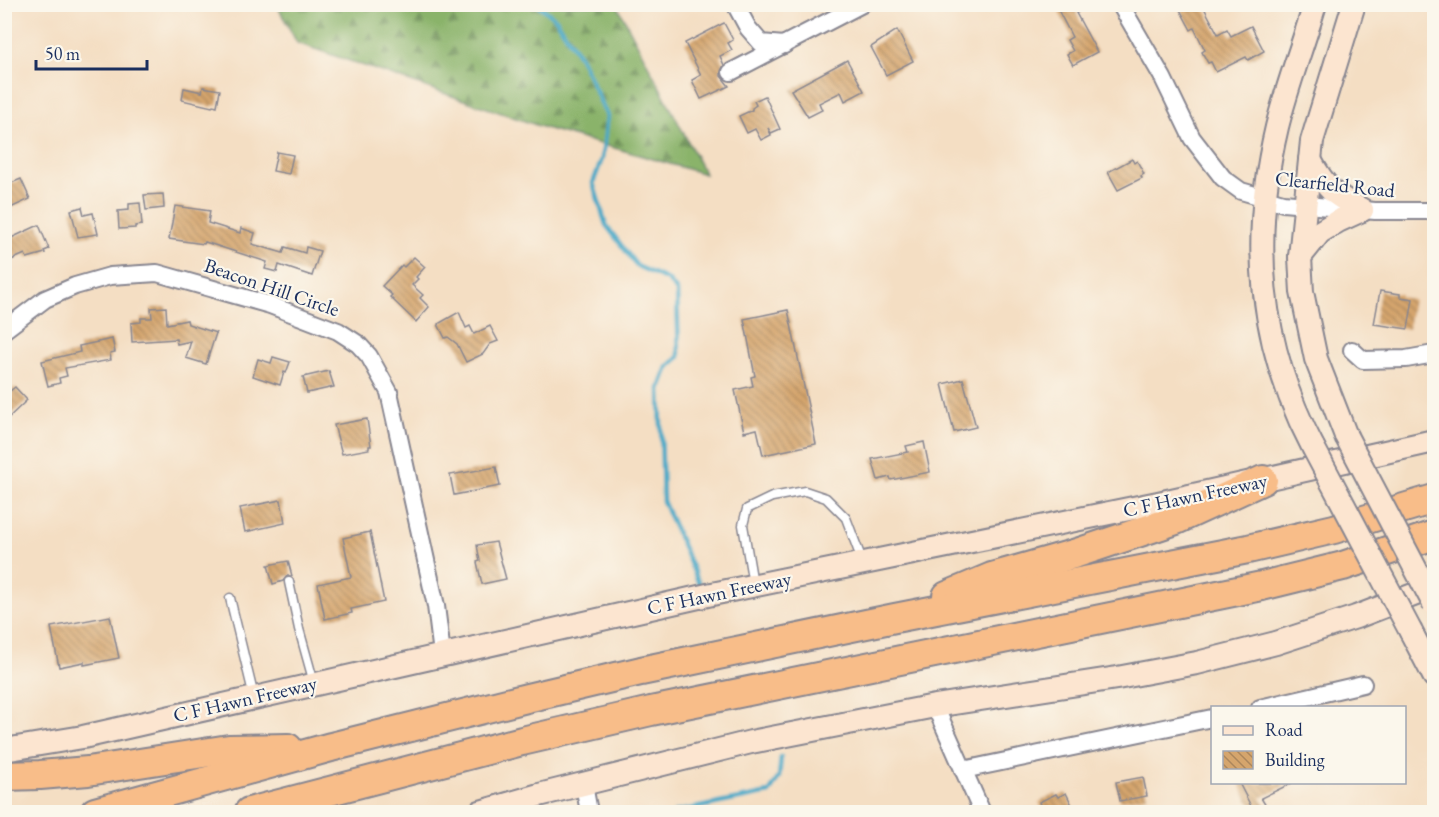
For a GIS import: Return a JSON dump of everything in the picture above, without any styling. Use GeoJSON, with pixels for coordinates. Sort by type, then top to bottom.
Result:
{"type":"FeatureCollection","features":[{"type":"Feature","properties":{"kind":"highway"},"geometry":{"type":"LineString","coordinates":[[895,618],[992,577],[1077,553],[1176,520],[1263,480]]}},
{"type":"Feature","properties":{"kind":"highway"},"geometry":{"type":"LineString","coordinates":[[95,813],[331,747],[527,698],[895,618],[1248,549],[1334,529],[1434,499]]}},
{"type":"Feature","properties":{"kind":"highway"},"geometry":{"type":"LineString","coordinates":[[249,813],[365,781],[651,711],[1262,586],[1342,566],[1434,535]]}},
{"type":"Feature","properties":{"kind":"highway"},"geometry":{"type":"LineString","coordinates":[[4,776],[40,776],[88,771],[229,749],[331,747]]}},
{"type":"Feature","properties":{"kind":"highway"},"geometry":{"type":"LineString","coordinates":[[303,813],[365,781]]}},
{"type":"Feature","properties":{"kind":"main road"},"geometry":{"type":"LineString","coordinates":[[1315,4],[1277,127],[1264,198],[1261,254],[1270,329],[1300,422],[1434,676]]}},
{"type":"Feature","properties":{"kind":"main road"},"geometry":{"type":"LineString","coordinates":[[1354,4],[1312,141],[1300,257],[1302,292],[1316,359],[1346,436],[1434,604]]}},
{"type":"Feature","properties":{"kind":"main road"},"geometry":{"type":"LineString","coordinates":[[1310,160],[1323,183],[1341,198],[1362,210]]}},
{"type":"Feature","properties":{"kind":"main road"},"geometry":{"type":"LineString","coordinates":[[1300,257],[1320,232],[1362,210]]}},
{"type":"Feature","properties":{"kind":"main road","name":"C F Hawn Freeway"},"geometry":{"type":"LineString","coordinates":[[4,750],[83,737],[442,654],[754,586],[1263,480],[1434,441]]}},
{"type":"Feature","properties":{"kind":"main road"},"geometry":{"type":"LineString","coordinates":[[480,813],[539,795],[751,742],[934,706],[1117,678],[1197,663],[1276,643],[1356,617],[1434,587]]}},
{"type":"Feature","properties":{"kind":"street"},"geometry":{"type":"LineString","coordinates":[[735,4],[748,28],[761,43],[784,45]]}},
{"type":"Feature","properties":{"kind":"street"},"geometry":{"type":"LineString","coordinates":[[731,72],[861,4]]}},
{"type":"Feature","properties":{"kind":"street","name":"Clearfield Road"},"geometry":{"type":"LineString","coordinates":[[1120,4],[1163,78],[1192,138],[1222,178],[1241,191],[1283,203],[1362,210],[1434,211]]}},
{"type":"Feature","properties":{"kind":"street","name":"Beacon Hill Circle"},"geometry":{"type":"LineString","coordinates":[[4,330],[45,299],[75,286],[110,276],[157,273],[270,304],[338,331],[358,344],[369,356],[389,392],[436,606],[442,654]]}},
{"type":"Feature","properties":{"kind":"street"},"geometry":{"type":"LineString","coordinates":[[1352,350],[1363,360],[1406,359],[1434,354]]}},
{"type":"Feature","properties":{"kind":"street"},"geometry":{"type":"LineString","coordinates":[[1269,706],[1363,684]]}},
{"type":"Feature","properties":{"kind":"street"},"geometry":{"type":"LineString","coordinates":[[934,706],[982,813]]}},
{"type":"Feature","properties":{"kind":"street"},"geometry":{"type":"LineString","coordinates":[[963,770],[1211,718]]}},
{"type":"Feature","properties":{"kind":"street"},"geometry":{"type":"LineString","coordinates":[[584,785],[589,813]]}},
{"type":"Feature","properties":{"kind":"lane"},"geometry":{"type":"LineString","coordinates":[[754,586],[743,525],[747,509],[772,497],[805,491],[826,498],[846,518],[863,563]]}},
{"type":"Feature","properties":{"kind":"lane"},"geometry":{"type":"LineString","coordinates":[[290,582],[299,629],[314,683]]}},
{"type":"Feature","properties":{"kind":"lane"},"geometry":{"type":"LineString","coordinates":[[230,598],[254,697]]}},
{"type":"Feature","properties":{"kind":"green space"},"geometry":{"type":"Polygon","coordinates":[[[277,5],[617,5],[705,174],[545,128],[297,43],[277,5]]]}},
{"type":"Feature","properties":{"kind":"building"},"geometry":{"type":"Polygon","coordinates":[[[1055,4],[1093,4],[1076,13],[1097,52],[1073,65],[1067,54],[1073,51],[1067,40],[1072,37],[1055,4]]]}},
{"type":"Feature","properties":{"kind":"building"},"geometry":{"type":"Polygon","coordinates":[[[1177,4],[1202,4],[1218,34],[1227,29],[1231,36],[1251,26],[1264,51],[1248,60],[1246,57],[1216,72],[1202,52],[1205,50],[1194,28],[1191,30],[1177,4]]]}},
{"type":"Feature","properties":{"kind":"building"},"geometry":{"type":"Polygon","coordinates":[[[724,23],[733,40],[728,43],[732,50],[720,56],[724,65],[721,76],[729,86],[701,99],[692,80],[701,75],[685,43],[724,23]]]}},
{"type":"Feature","properties":{"kind":"building"},"geometry":{"type":"Polygon","coordinates":[[[897,30],[913,61],[886,75],[871,47],[897,30]]]}},
{"type":"Feature","properties":{"kind":"building"},"geometry":{"type":"Polygon","coordinates":[[[847,60],[864,91],[845,101],[841,92],[819,103],[822,110],[808,117],[791,90],[847,60]]]}},
{"type":"Feature","properties":{"kind":"building"},"geometry":{"type":"Polygon","coordinates":[[[203,87],[220,90],[217,106],[212,107],[182,100],[184,88],[202,92],[203,87]]]}},
{"type":"Feature","properties":{"kind":"building"},"geometry":{"type":"Polygon","coordinates":[[[765,96],[780,129],[771,133],[768,128],[771,135],[761,140],[755,129],[747,133],[739,116],[752,110],[756,105],[754,101],[765,96]]]}},
{"type":"Feature","properties":{"kind":"building"},"geometry":{"type":"Polygon","coordinates":[[[277,152],[293,155],[289,174],[273,171],[277,152]]]}},
{"type":"Feature","properties":{"kind":"building"},"geometry":{"type":"Polygon","coordinates":[[[1132,159],[1134,163],[1137,161],[1144,174],[1142,178],[1118,190],[1108,172],[1132,159]]]}},
{"type":"Feature","properties":{"kind":"building"},"geometry":{"type":"Polygon","coordinates":[[[21,179],[30,199],[4,211],[4,186],[21,179]]]}},
{"type":"Feature","properties":{"kind":"building"},"geometry":{"type":"Polygon","coordinates":[[[163,194],[164,208],[146,210],[144,195],[163,194]]]}},
{"type":"Feature","properties":{"kind":"building"},"geometry":{"type":"Polygon","coordinates":[[[140,203],[142,225],[119,229],[118,211],[129,210],[129,204],[140,203]]]}},
{"type":"Feature","properties":{"kind":"building"},"geometry":{"type":"Polygon","coordinates":[[[175,206],[210,211],[208,223],[240,233],[241,228],[255,233],[252,244],[283,253],[285,247],[305,253],[306,247],[320,251],[312,276],[279,265],[277,272],[265,269],[267,262],[205,242],[204,244],[169,239],[175,206]]]}},
{"type":"Feature","properties":{"kind":"building"},"geometry":{"type":"Polygon","coordinates":[[[82,207],[84,215],[93,213],[98,234],[78,237],[71,210],[82,207]]]}},
{"type":"Feature","properties":{"kind":"building"},"geometry":{"type":"Polygon","coordinates":[[[39,225],[49,249],[44,251],[45,253],[27,258],[25,254],[9,261],[4,246],[10,243],[9,239],[39,225]]]}},
{"type":"Feature","properties":{"kind":"building"},"geometry":{"type":"Polygon","coordinates":[[[414,257],[425,267],[412,285],[423,295],[420,298],[429,307],[416,322],[382,286],[402,265],[404,267],[414,257]]]}},
{"type":"Feature","properties":{"kind":"building"},"geometry":{"type":"Polygon","coordinates":[[[1380,291],[1413,299],[1408,329],[1374,324],[1380,291]]]}},
{"type":"Feature","properties":{"kind":"building"},"geometry":{"type":"Polygon","coordinates":[[[166,307],[167,324],[187,320],[188,324],[216,333],[206,364],[186,358],[191,341],[177,344],[176,339],[132,342],[131,323],[141,322],[141,318],[152,318],[151,308],[166,307]]]}},
{"type":"Feature","properties":{"kind":"building"},"geometry":{"type":"Polygon","coordinates":[[[788,310],[816,444],[763,455],[757,429],[744,432],[735,390],[753,386],[751,377],[755,376],[744,319],[788,310]]]}},
{"type":"Feature","properties":{"kind":"building"},"geometry":{"type":"Polygon","coordinates":[[[459,312],[466,328],[470,326],[474,334],[490,326],[498,341],[490,344],[483,354],[466,362],[457,344],[448,337],[445,338],[438,324],[459,312]]]}},
{"type":"Feature","properties":{"kind":"building"},"geometry":{"type":"Polygon","coordinates":[[[112,339],[115,352],[110,353],[111,360],[65,368],[67,376],[59,378],[60,383],[48,386],[42,361],[80,352],[79,346],[112,339]]]}},
{"type":"Feature","properties":{"kind":"building"},"geometry":{"type":"Polygon","coordinates":[[[273,357],[290,362],[280,385],[253,376],[258,359],[271,363],[273,357]]]}},
{"type":"Feature","properties":{"kind":"building"},"geometry":{"type":"Polygon","coordinates":[[[329,371],[334,387],[307,393],[303,377],[329,371]]]}},
{"type":"Feature","properties":{"kind":"building"},"geometry":{"type":"Polygon","coordinates":[[[963,379],[976,427],[954,432],[942,384],[963,379]]]}},
{"type":"Feature","properties":{"kind":"building"},"geometry":{"type":"Polygon","coordinates":[[[15,387],[27,400],[4,422],[4,396],[15,387]]]}},
{"type":"Feature","properties":{"kind":"building"},"geometry":{"type":"Polygon","coordinates":[[[367,419],[371,446],[369,449],[342,454],[334,425],[367,419]]]}},
{"type":"Feature","properties":{"kind":"building"},"geometry":{"type":"Polygon","coordinates":[[[924,442],[930,472],[891,480],[890,477],[878,480],[872,459],[908,452],[906,446],[924,442]]]}},
{"type":"Feature","properties":{"kind":"building"},"geometry":{"type":"Polygon","coordinates":[[[496,467],[500,486],[454,495],[450,475],[496,467]]]}},
{"type":"Feature","properties":{"kind":"building"},"geometry":{"type":"Polygon","coordinates":[[[281,500],[285,523],[245,532],[240,508],[281,500]]]}},
{"type":"Feature","properties":{"kind":"building"},"geometry":{"type":"Polygon","coordinates":[[[370,532],[384,602],[351,609],[352,613],[325,619],[318,584],[351,577],[343,538],[370,532]]]}},
{"type":"Feature","properties":{"kind":"building"},"geometry":{"type":"Polygon","coordinates":[[[496,542],[506,579],[482,584],[477,562],[480,561],[477,545],[496,542]]]}},
{"type":"Feature","properties":{"kind":"building"},"geometry":{"type":"Polygon","coordinates":[[[288,561],[292,576],[287,576],[283,581],[273,584],[268,565],[288,561]]]}},
{"type":"Feature","properties":{"kind":"building"},"geometry":{"type":"Polygon","coordinates":[[[110,616],[119,658],[59,667],[51,627],[110,616]]]}},
{"type":"Feature","properties":{"kind":"building"},"geometry":{"type":"Polygon","coordinates":[[[1143,777],[1147,796],[1120,801],[1116,782],[1143,777]]]}},
{"type":"Feature","properties":{"kind":"building"},"geometry":{"type":"Polygon","coordinates":[[[1240,784],[1290,784],[1261,798],[1266,806],[1254,812],[1240,784]]]}},
{"type":"Feature","properties":{"kind":"building"},"geometry":{"type":"Polygon","coordinates":[[[1066,793],[1076,813],[1044,813],[1039,802],[1056,794],[1058,797],[1066,793]]]}},
{"type":"Feature","properties":{"kind":"waterway"},"geometry":{"type":"LineString","coordinates":[[537,4],[556,19],[581,59],[607,116],[602,159],[593,183],[606,225],[637,266],[668,280],[677,291],[679,357],[668,367],[660,388],[663,501],[701,588]]}},
{"type":"Feature","properties":{"kind":"waterway"},"geometry":{"type":"LineString","coordinates":[[675,812],[769,793],[779,777],[781,757]]}}]}
